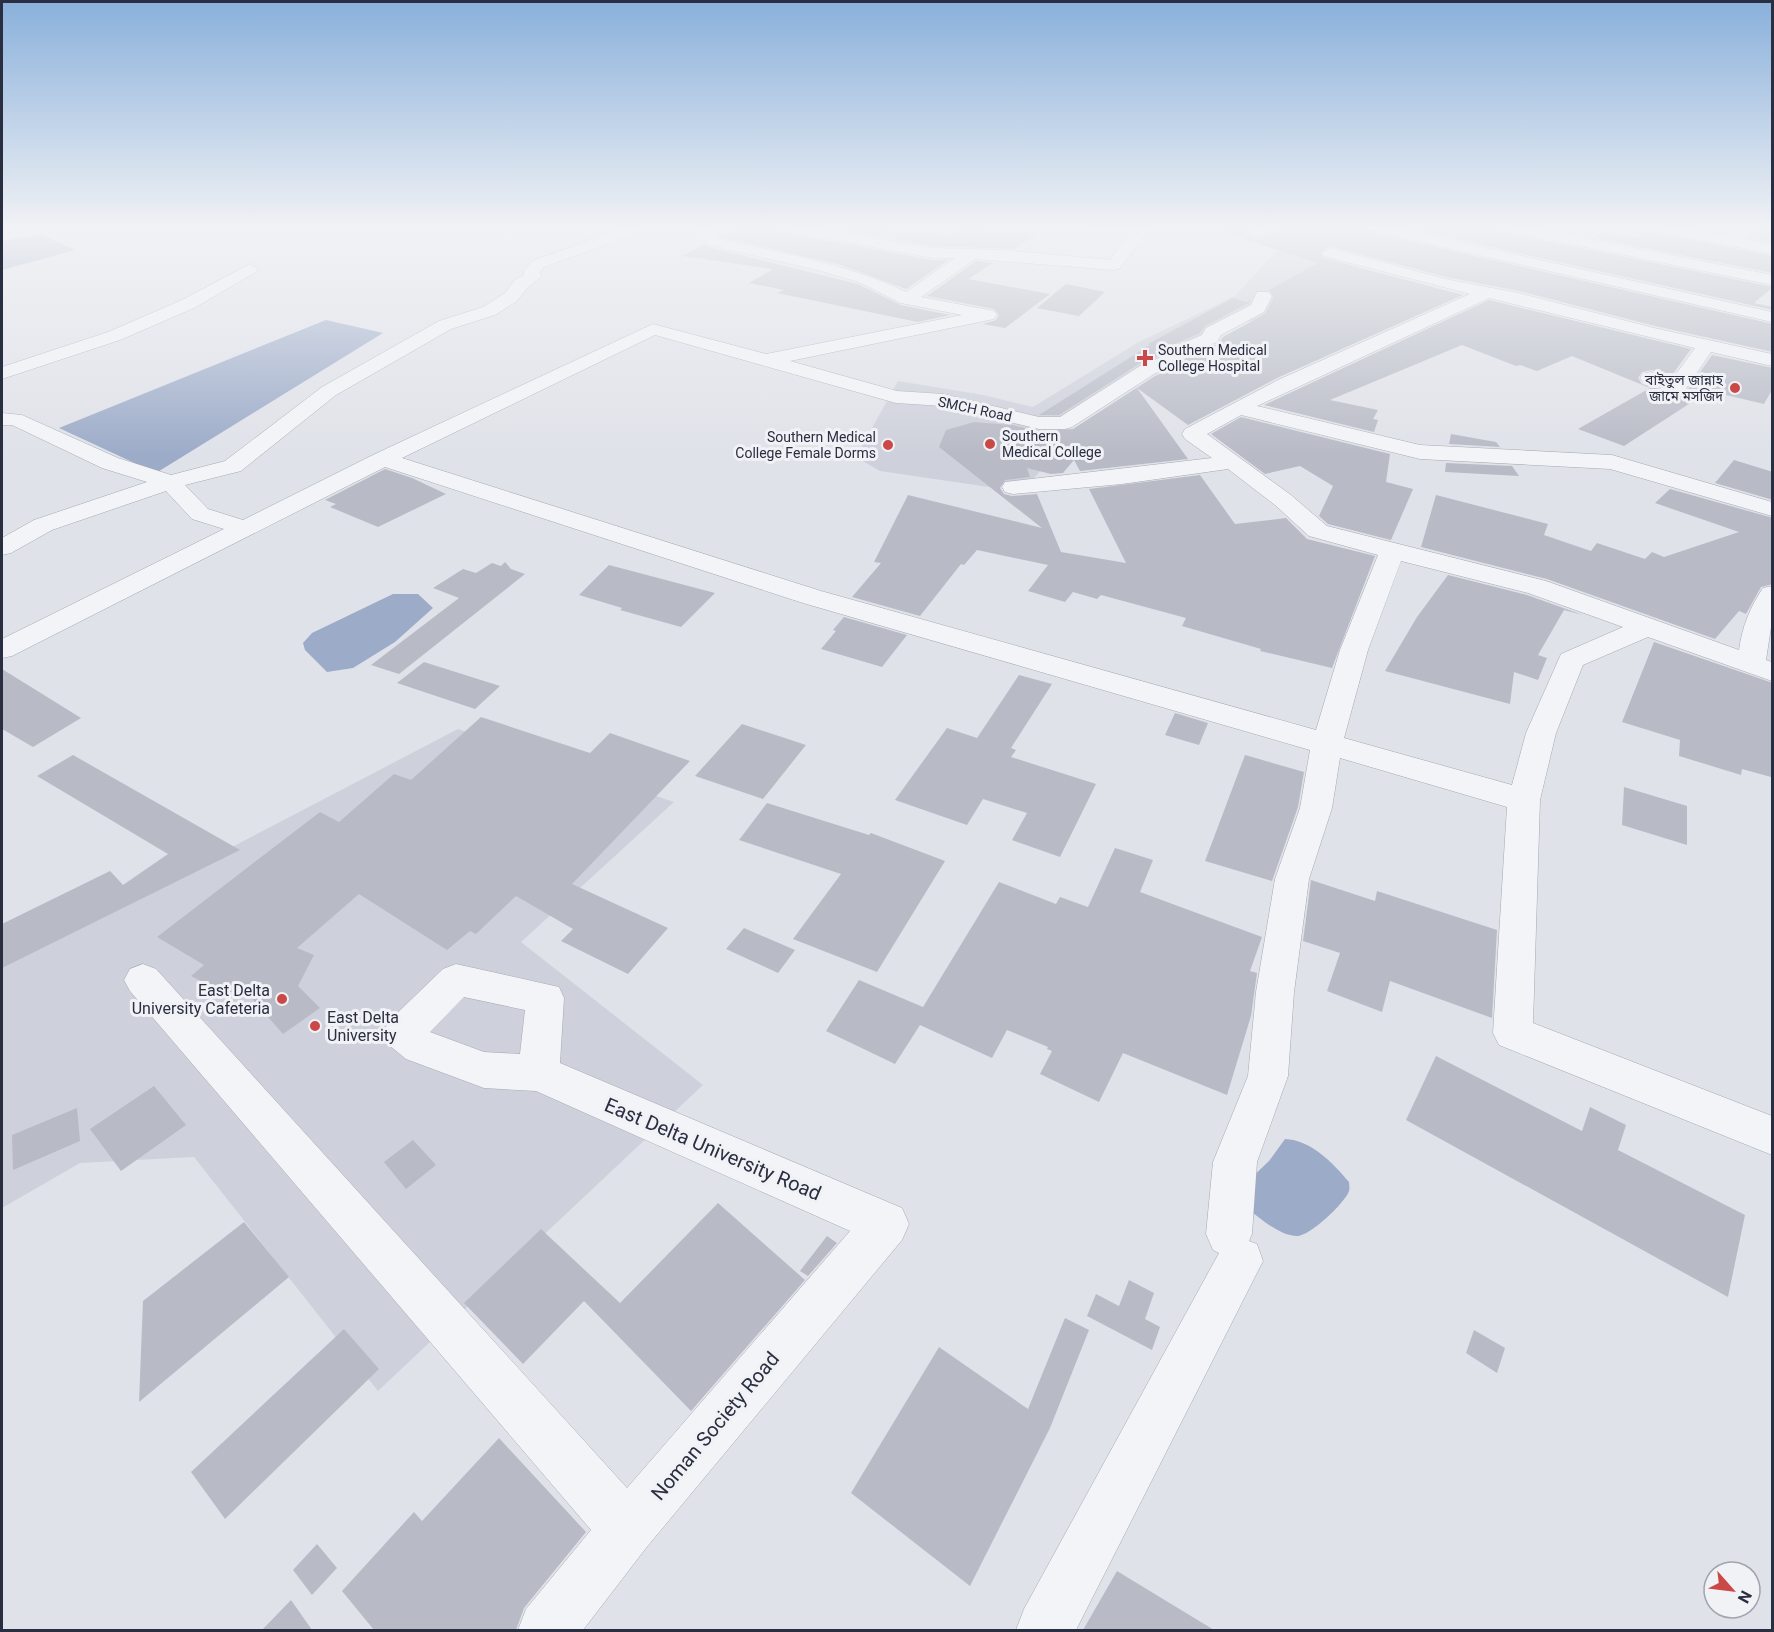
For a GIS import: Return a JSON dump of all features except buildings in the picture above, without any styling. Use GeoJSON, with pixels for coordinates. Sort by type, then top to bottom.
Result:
{"type":"FeatureCollection","features":[{"type":"Feature","properties":{"kind":"street"},"geometry":{"type":"LineString","coordinates":[[2,373],[125,331],[189,303]]}},
{"type":"Feature","properties":{"kind":"street"},"geometry":{"type":"LineString","coordinates":[[2,548],[43,525],[72,514],[170,482],[233,466],[330,391],[445,325],[469,319],[499,303]]}},
{"type":"Feature","properties":{"kind":"street"},"geometry":{"type":"LineString","coordinates":[[766,360],[988,315],[928,303]]}},
{"type":"Feature","properties":{"kind":"street","name":"SMCH Road"},"geometry":{"type":"LineString","coordinates":[[2,650],[383,459],[653,329],[896,397],[943,400],[1039,423],[1065,423],[1147,370],[1171,360],[1178,352],[1199,345],[1210,338],[1212,332],[1258,308],[1260,303]]}},
{"type":"Feature","properties":{"kind":"street"},"geometry":{"type":"LineString","coordinates":[[1464,303],[1326,364],[1214,420],[1193,434],[1283,500],[1318,531],[1392,552],[1537,587],[1762,667]]}},
{"type":"Feature","properties":{"kind":"street"},"geometry":{"type":"LineString","coordinates":[[1533,303],[1706,345],[1761,327]]}},
{"type":"Feature","properties":{"kind":"street"},"geometry":{"type":"LineString","coordinates":[[1666,303],[1761,327]]}},
{"type":"Feature","properties":{"kind":"street"},"geometry":{"type":"LineString","coordinates":[[1761,327],[1773,360]]}},
{"type":"Feature","properties":{"kind":"street"},"geometry":{"type":"LineString","coordinates":[[1650,378],[1678,386],[1706,345]]}},
{"type":"Feature","properties":{"kind":"street"},"geometry":{"type":"LineString","coordinates":[[1239,408],[1420,452],[1612,462],[1773,509]]}},
{"type":"Feature","properties":{"kind":"street"},"geometry":{"type":"LineString","coordinates":[[2,419],[15,419],[110,463],[170,482],[200,514],[245,528]]}},
{"type":"Feature","properties":{"kind":"street"},"geometry":{"type":"LineString","coordinates":[[383,459],[812,597],[1524,800]]}},
{"type":"Feature","properties":{"kind":"street"},"geometry":{"type":"LineString","coordinates":[[1012,487],[1122,477],[1232,462]]}},
{"type":"Feature","properties":{"kind":"street"},"geometry":{"type":"LineString","coordinates":[[1045,1630],[1235,1247],[1235,1162],[1268,1076],[1275,992],[1292,879],[1316,808],[1327,743],[1354,650],[1392,552]]}},
{"type":"Feature","properties":{"kind":"street"},"geometry":{"type":"LineString","coordinates":[[1762,667],[1752,648],[1767,602],[1773,594]]}},
{"type":"Feature","properties":{"kind":"street"},"geometry":{"type":"LineString","coordinates":[[1650,627],[1571,660],[1541,733],[1524,800],[1514,1033],[1773,1136]]}},
{"type":"Feature","properties":{"kind":"street"},"geometry":{"type":"LineString","coordinates":[[143,980],[627,1529]]}},
{"type":"Feature","properties":{"kind":"street","name":"East Delta University Road"},"geometry":{"type":"LineString","coordinates":[[539,1073],[886,1224]]}},
{"type":"Feature","properties":{"kind":"street","name":"Noman Society Road"},"geometry":{"type":"LineString","coordinates":[[547,1630],[627,1529],[886,1224]]}},
{"type":"Feature","properties":{"kind":"shaded area","name":"Southern Medical College Hospital"},"geometry":{"type":"Polygon","coordinates":[[[1220,303],[1362,303],[1339,313],[1242,322],[1150,373],[1057,433],[1058,451],[1034,478],[989,487],[880,471],[856,457],[898,381],[983,395],[1033,407],[1137,343],[1220,303]]]}},
{"type":"Feature","properties":{"kind":"shaded area","name":"East Delta University"},"geometry":{"type":"Polygon","coordinates":[[[458,729],[674,802],[521,942],[703,1085],[378,1391],[194,1157],[80,1163],[2,1208],[2,967],[458,729]]]}},
{"type":"Feature","properties":{"kind":"water"},"geometry":{"type":"Polygon","coordinates":[[[326,320],[383,333],[156,473],[59,428],[326,320]]]}},
{"type":"Feature","properties":{"kind":"water"},"geometry":{"type":"Polygon","coordinates":[[[393,594],[418,594],[433,608],[395,642],[353,668],[327,672],[305,650],[303,643],[312,633],[393,594]]]}},
{"type":"Feature","properties":{"kind":"water"},"geometry":{"type":"Polygon","coordinates":[[[1285,1139],[1304,1143],[1321,1154],[1349,1182],[1349,1191],[1334,1211],[1310,1231],[1297,1236],[1277,1230],[1248,1209],[1245,1184],[1269,1161],[1285,1139]]]}},
{"type":"Feature","properties":{"kind":"place","name":"Southern Medical College Hospital"},"geometry":{"type":"Point","coordinates":[1145,358]}},
{"type":"Feature","properties":{"kind":"place","name":"বাইতুল জান্নাহ জামে মসজিদ"},"geometry":{"type":"Point","coordinates":[1735,388]}},
{"type":"Feature","properties":{"kind":"place","name":"Southern Medical College"},"geometry":{"type":"Point","coordinates":[990,444]}},
{"type":"Feature","properties":{"kind":"place","name":"Southern Medical College Female Dorms"},"geometry":{"type":"Point","coordinates":[888,445]}},
{"type":"Feature","properties":{"kind":"place","name":"East Delta University Cafeteria"},"geometry":{"type":"Point","coordinates":[282,999]}},
{"type":"Feature","properties":{"kind":"place","name":"East Delta University"},"geometry":{"type":"Point","coordinates":[315,1026]}}]}
